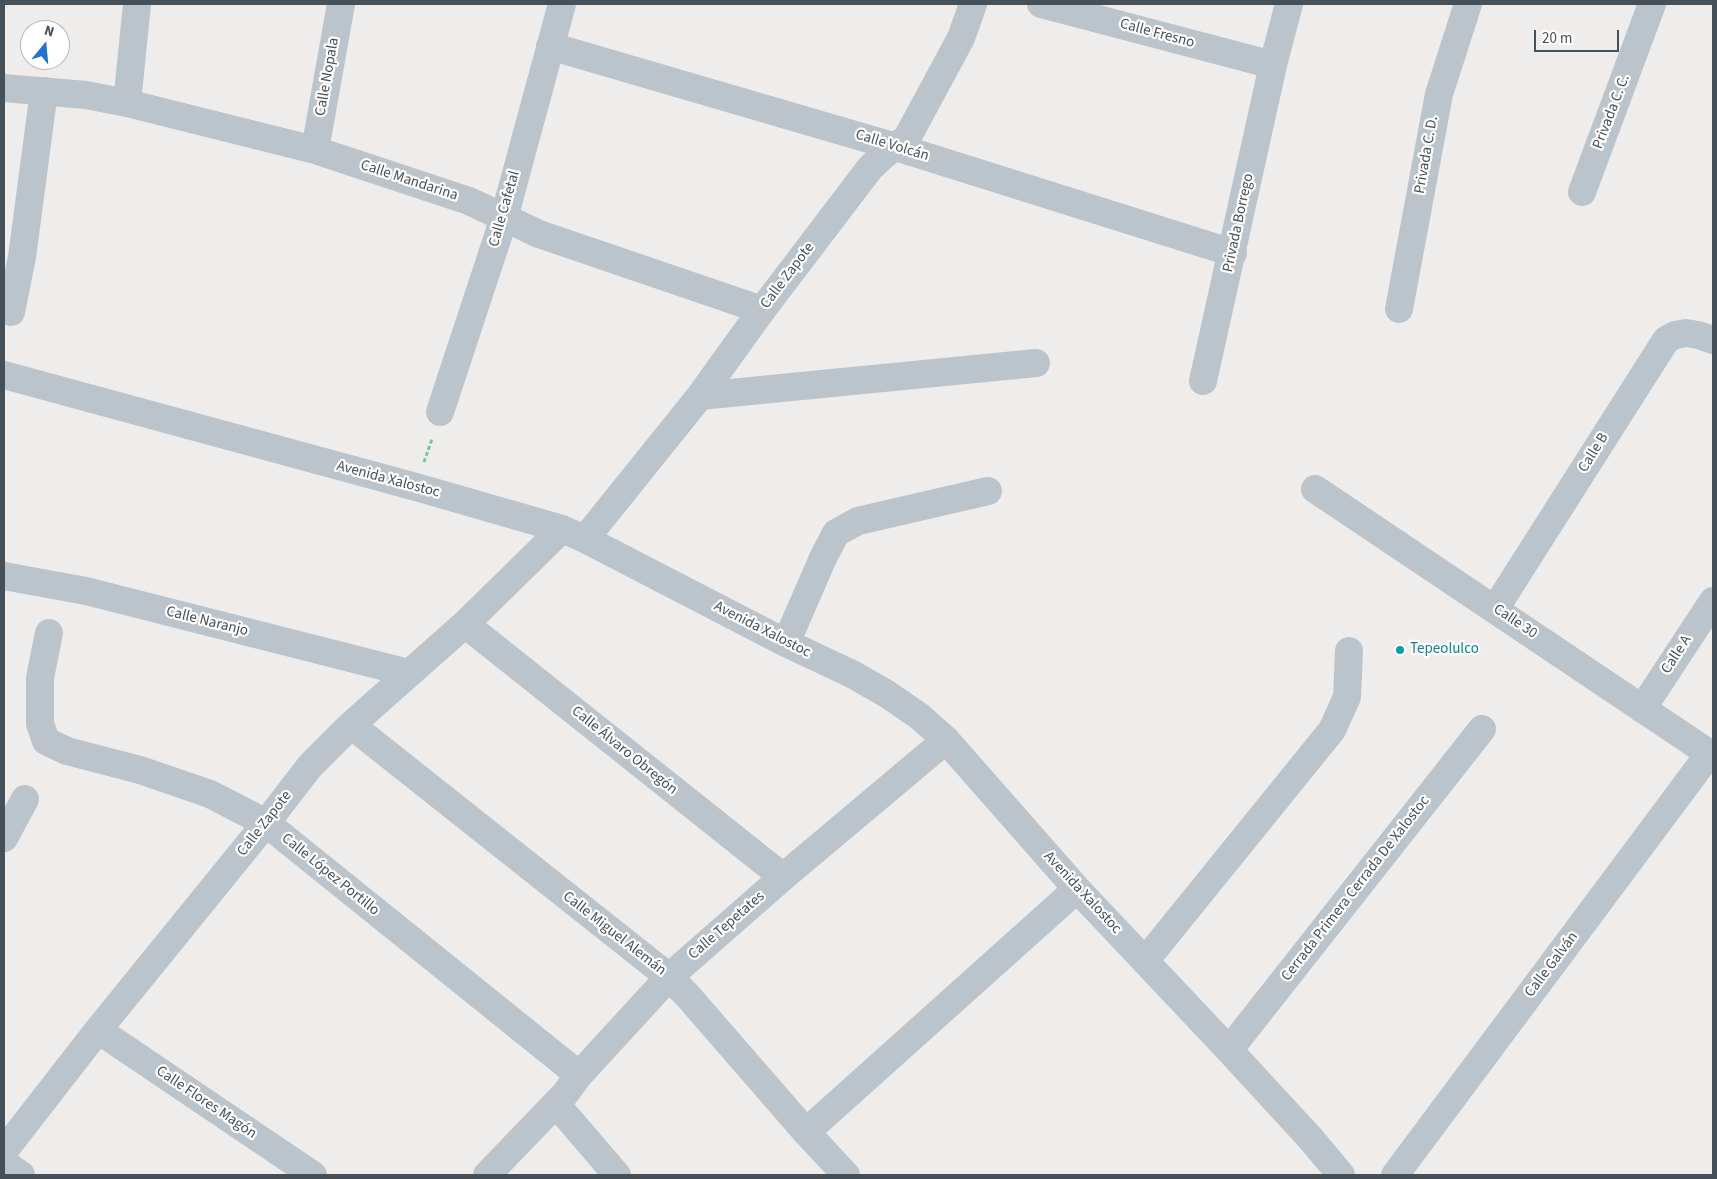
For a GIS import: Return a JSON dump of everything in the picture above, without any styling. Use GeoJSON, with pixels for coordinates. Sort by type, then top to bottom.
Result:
{"type":"FeatureCollection","features":[{"type":"Feature","properties":{"kind":"street"},"geometry":{"type":"LineString","coordinates":[[127,104],[137,4]]}},
{"type":"Feature","properties":{"kind":"street","name":"Calle Nopala"},"geometry":{"type":"LineString","coordinates":[[316,150],[341,4]]}},
{"type":"Feature","properties":{"kind":"street","name":"Calle Cafetal"},"geometry":{"type":"LineString","coordinates":[[440,412],[504,218],[562,4]]}},
{"type":"Feature","properties":{"kind":"street","name":"Calle Zapote"},"geometry":{"type":"LineString","coordinates":[[4,1151],[98,1030],[266,824],[310,766],[351,725],[409,673],[573,534],[700,396],[762,310],[870,168],[906,138],[961,38],[973,4]]}},
{"type":"Feature","properties":{"kind":"street","name":"Calle Fresno"},"geometry":{"type":"LineString","coordinates":[[1041,4],[1273,65]]}},
{"type":"Feature","properties":{"kind":"street","name":"Privada Borrego"},"geometry":{"type":"LineString","coordinates":[[1203,381],[1273,65],[1289,4]]}},
{"type":"Feature","properties":{"kind":"street","name":"Privada C. D."},"geometry":{"type":"LineString","coordinates":[[1399,309],[1438,94],[1468,4]]}},
{"type":"Feature","properties":{"kind":"street","name":"Privada C. C."},"geometry":{"type":"LineString","coordinates":[[1582,192],[1652,4]]}},
{"type":"Feature","properties":{"kind":"street","name":"Calle Volcán"},"geometry":{"type":"LineString","coordinates":[[550,46],[896,147],[1232,254]]}},
{"type":"Feature","properties":{"kind":"street","name":"Calle Mandarina"},"geometry":{"type":"LineString","coordinates":[[4,88],[86,95],[316,150],[469,201],[540,234],[762,310]]}},
{"type":"Feature","properties":{"kind":"street"},"geometry":{"type":"LineString","coordinates":[[11,312],[22,257],[44,91]]}},
{"type":"Feature","properties":{"kind":"street","name":"Calle B"},"geometry":{"type":"LineString","coordinates":[[1495,609],[1666,340],[1675,335],[1686,333],[1698,334],[1713,340]]}},
{"type":"Feature","properties":{"kind":"street"},"geometry":{"type":"LineString","coordinates":[[700,396],[1036,363]]}},
{"type":"Feature","properties":{"kind":"street","name":"Avenida Xalostoc"},"geometry":{"type":"LineString","coordinates":[[4,375],[416,487],[573,534],[786,643],[852,674],[888,694],[919,716],[946,740],[1077,889],[1230,1050],[1311,1138],[1341,1175]]}},
{"type":"Feature","properties":{"kind":"street","name":"Calle 30"},"geometry":{"type":"LineString","coordinates":[[1315,489],[1711,755]]}},
{"type":"Feature","properties":{"kind":"street"},"geometry":{"type":"LineString","coordinates":[[786,643],[836,533],[858,521],[988,492]]}},
{"type":"Feature","properties":{"kind":"street","name":"Calle Naranjo"},"geometry":{"type":"LineString","coordinates":[[4,576],[86,591],[409,673]]}},
{"type":"Feature","properties":{"kind":"street","name":"Calle A"},"geometry":{"type":"LineString","coordinates":[[1642,710],[1713,601]]}},
{"type":"Feature","properties":{"kind":"street","name":"Calle Álvaro Obregón"},"geometry":{"type":"LineString","coordinates":[[465,624],[783,878]]}},
{"type":"Feature","properties":{"kind":"street","name":"Calle López Portillo"},"geometry":{"type":"LineString","coordinates":[[49,633],[40,678],[40,724],[46,741],[54,747],[140,770],[210,794],[266,824],[579,1075]]}},
{"type":"Feature","properties":{"kind":"street"},"geometry":{"type":"LineString","coordinates":[[1145,961],[1332,730],[1347,697],[1350,651]]}},
{"type":"Feature","properties":{"kind":"street","name":"Calle Miguel Alemán"},"geometry":{"type":"LineString","coordinates":[[351,725],[687,994],[806,1132],[846,1175]]}},
{"type":"Feature","properties":{"kind":"street","name":"Cerrada Primera Cerrada De Xalostoc"},"geometry":{"type":"LineString","coordinates":[[1230,1050],[1482,729]]}},
{"type":"Feature","properties":{"kind":"street","name":"Calle Tepetates"},"geometry":{"type":"LineString","coordinates":[[487,1175],[566,1094],[579,1075],[668,977],[946,740]]}},
{"type":"Feature","properties":{"kind":"street","name":"Calle Galván"},"geometry":{"type":"LineString","coordinates":[[1395,1175],[1711,755]]}},
{"type":"Feature","properties":{"kind":"street"},"geometry":{"type":"LineString","coordinates":[[4,838],[26,799]]}},
{"type":"Feature","properties":{"kind":"street"},"geometry":{"type":"LineString","coordinates":[[806,1132],[1077,889]]}},
{"type":"Feature","properties":{"kind":"street","name":"Calle Flores Magón"},"geometry":{"type":"LineString","coordinates":[[98,1030],[313,1175]]}},
{"type":"Feature","properties":{"kind":"street"},"geometry":{"type":"LineString","coordinates":[[556,1104],[617,1175]]}},
{"type":"Feature","properties":{"kind":"street"},"geometry":{"type":"LineString","coordinates":[[4,1164],[21,1175]]}},
{"type":"Feature","properties":{"kind":"path"},"geometry":{"type":"LineString","coordinates":[[416,487],[440,412]]}},
{"type":"Feature","properties":{"kind":"place","name":"Tepeolulco"},"geometry":{"type":"Point","coordinates":[1400,650]}}]}
